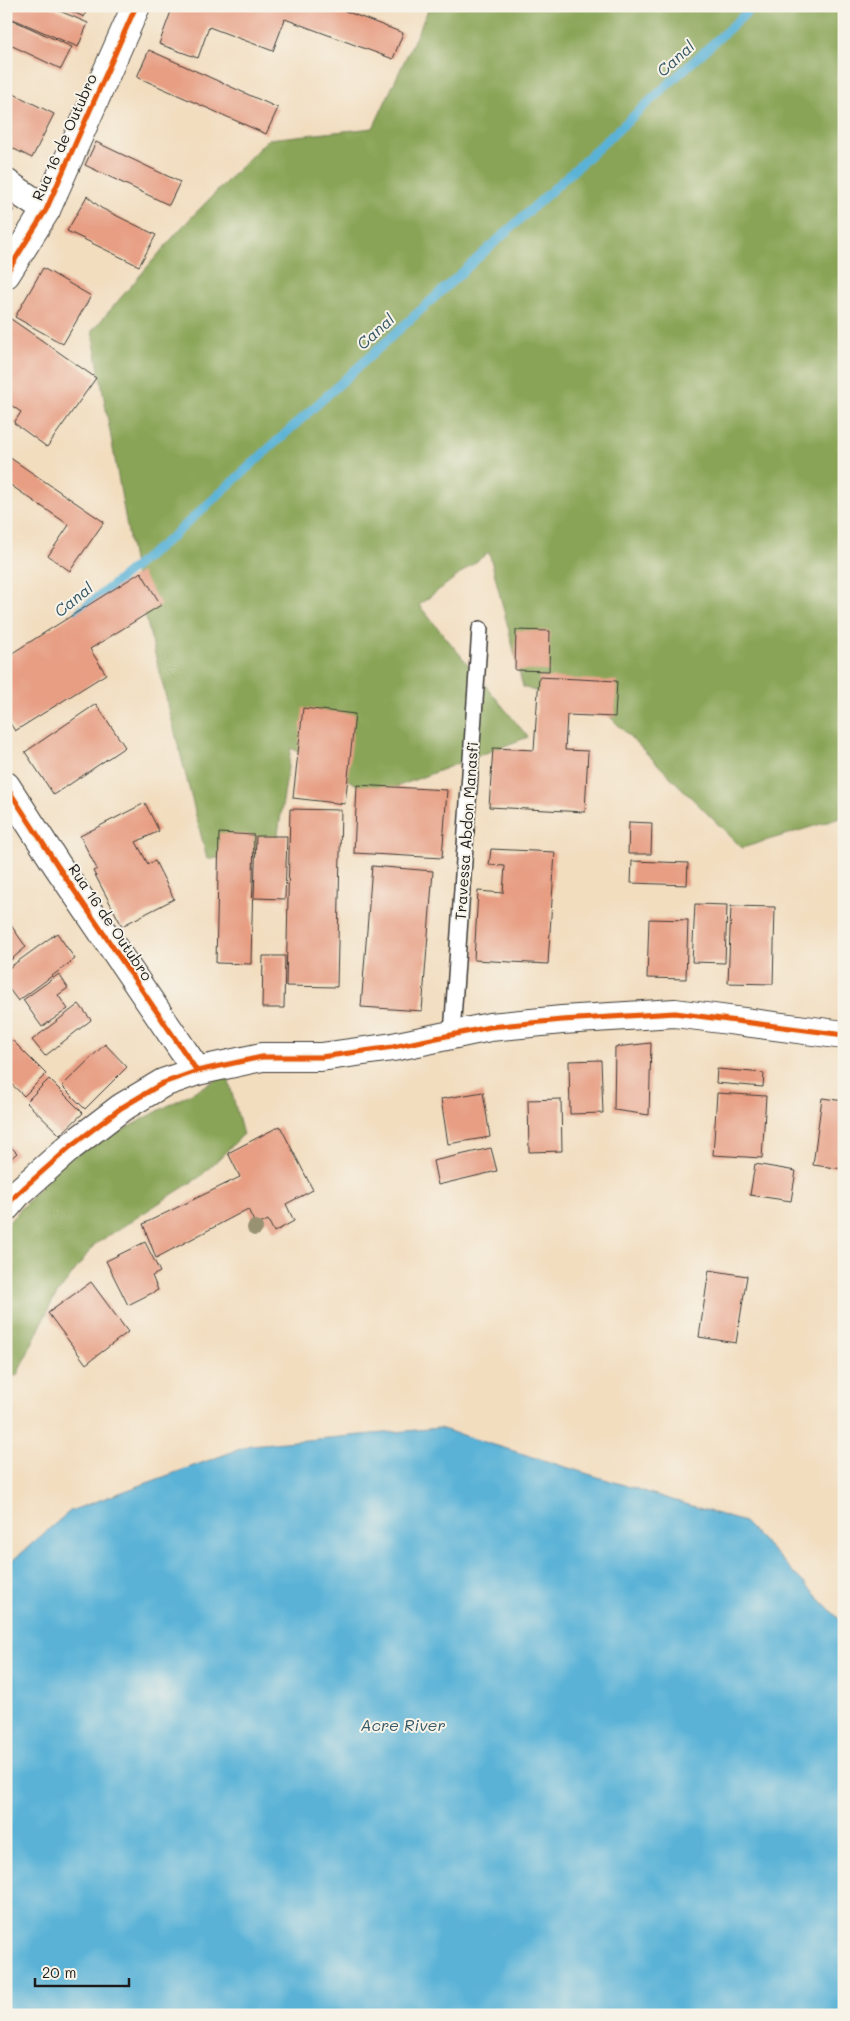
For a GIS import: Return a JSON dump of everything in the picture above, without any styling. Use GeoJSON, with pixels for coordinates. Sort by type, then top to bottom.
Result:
{"type":"FeatureCollection","features":[{"type":"Feature","properties":{"kind":"street","name":"Rua 16 de Outubro"},"geometry":{"type":"LineString","coordinates":[[6,274],[46,210],[136,6]]}},
{"type":"Feature","properties":{"kind":"street"},"geometry":{"type":"LineString","coordinates":[[6,183],[46,210]]}},
{"type":"Feature","properties":{"kind":"street","name":"Rua 16 de Outubro"},"geometry":{"type":"LineString","coordinates":[[6,786],[197,1071]]}},
{"type":"Feature","properties":{"kind":"street"},"geometry":{"type":"LineString","coordinates":[[6,1207],[23,1188],[70,1148],[121,1108],[163,1083],[197,1071],[262,1057],[321,1057],[393,1047],[490,1027],[562,1020],[675,1013],[844,1035]]}},
{"type":"Feature","properties":{"kind":"lane","name":"Travessa Abdon Manasfi"},"geometry":{"type":"LineString","coordinates":[[452,1034],[480,629]]}},
{"type":"Feature","properties":{"kind":"green space"},"geometry":{"type":"Polygon","coordinates":[[[430,6],[844,6],[844,817],[742,848],[609,716],[523,687],[489,552],[419,605],[528,737],[375,795],[291,748],[275,854],[207,859],[137,583],[92,331],[181,228],[268,139],[373,128],[430,6]]]}},
{"type":"Feature","properties":{"kind":"green space"},"geometry":{"type":"Polygon","coordinates":[[[227,1074],[243,1135],[201,1176],[94,1245],[53,1300],[17,1375],[6,1380],[6,1225],[63,1162],[227,1074]]]}},
{"type":"Feature","properties":{"kind":"water","name":"Acre River"},"geometry":{"type":"Polygon","coordinates":[[[439,1428],[744,1522],[844,1624],[844,2015],[6,2015],[6,1566],[70,1511],[251,1445],[439,1428]]]}},
{"type":"Feature","properties":{"kind":"building"},"geometry":{"type":"Polygon","coordinates":[[[10,6],[48,6],[88,23],[78,47],[6,16],[10,6]]]}},
{"type":"Feature","properties":{"kind":"building"},"geometry":{"type":"Polygon","coordinates":[[[60,6],[88,6],[84,17],[60,6]]]}},
{"type":"Feature","properties":{"kind":"building"},"geometry":{"type":"Polygon","coordinates":[[[173,6],[332,6],[403,33],[393,59],[285,19],[273,51],[209,27],[198,58],[159,44],[173,6]]]}},
{"type":"Feature","properties":{"kind":"building"},"geometry":{"type":"Polygon","coordinates":[[[6,17],[72,47],[61,69],[6,43],[6,17]]]}},
{"type":"Feature","properties":{"kind":"building"},"geometry":{"type":"Polygon","coordinates":[[[149,50],[278,108],[266,134],[137,77],[149,50]]]}},
{"type":"Feature","properties":{"kind":"building"},"geometry":{"type":"Polygon","coordinates":[[[6,90],[54,114],[32,158],[6,145],[6,90]]]}},
{"type":"Feature","properties":{"kind":"building"},"geometry":{"type":"Polygon","coordinates":[[[96,142],[180,182],[169,205],[85,165],[96,142]]]}},
{"type":"Feature","properties":{"kind":"building"},"geometry":{"type":"Polygon","coordinates":[[[6,191],[20,200],[6,222],[6,191]]]}},
{"type":"Feature","properties":{"kind":"building"},"geometry":{"type":"Polygon","coordinates":[[[87,196],[101,208],[156,235],[139,266],[67,231],[87,196]]]}},
{"type":"Feature","properties":{"kind":"building"},"geometry":{"type":"Polygon","coordinates":[[[43,268],[91,296],[63,344],[15,317],[43,268]]]}},
{"type":"Feature","properties":{"kind":"building"},"geometry":{"type":"Polygon","coordinates":[[[11,319],[96,378],[47,447],[14,423],[21,412],[6,402],[6,325],[11,319]]]}},
{"type":"Feature","properties":{"kind":"building"},"geometry":{"type":"Polygon","coordinates":[[[6,455],[104,522],[70,571],[48,556],[69,525],[6,482],[6,455]]]}},
{"type":"Feature","properties":{"kind":"building"},"geometry":{"type":"Polygon","coordinates":[[[141,572],[161,605],[90,649],[106,674],[15,731],[6,717],[6,657],[141,572]]]}},
{"type":"Feature","properties":{"kind":"building"},"geometry":{"type":"Polygon","coordinates":[[[516,630],[550,631],[549,671],[515,670],[516,630]]]}},
{"type":"Feature","properties":{"kind":"building"},"geometry":{"type":"Polygon","coordinates":[[[539,677],[617,681],[615,717],[567,715],[565,750],[588,751],[585,812],[489,807],[493,748],[534,750],[539,677]]]}},
{"type":"Feature","properties":{"kind":"building"},"geometry":{"type":"Polygon","coordinates":[[[96,704],[125,747],[54,795],[25,752],[96,704]]]}},
{"type":"Feature","properties":{"kind":"building"},"geometry":{"type":"Polygon","coordinates":[[[303,708],[355,714],[345,804],[293,798],[303,708]]]}},
{"type":"Feature","properties":{"kind":"building"},"geometry":{"type":"Polygon","coordinates":[[[357,785],[447,790],[442,858],[354,853],[357,785]]]}},
{"type":"Feature","properties":{"kind":"building"},"geometry":{"type":"Polygon","coordinates":[[[145,803],[159,831],[136,842],[148,864],[155,861],[174,899],[122,926],[93,871],[97,869],[80,836],[145,803]]]}},
{"type":"Feature","properties":{"kind":"building"},"geometry":{"type":"Polygon","coordinates":[[[290,809],[341,810],[337,987],[286,986],[290,809]]]}},
{"type":"Feature","properties":{"kind":"building"},"geometry":{"type":"Polygon","coordinates":[[[629,822],[652,823],[651,854],[628,854],[629,822]]]}},
{"type":"Feature","properties":{"kind":"building"},"geometry":{"type":"Polygon","coordinates":[[[219,833],[254,835],[251,964],[216,963],[219,833]]]}},
{"type":"Feature","properties":{"kind":"building"},"geometry":{"type":"Polygon","coordinates":[[[256,836],[287,836],[285,899],[254,898],[256,836]]]}},
{"type":"Feature","properties":{"kind":"building"},"geometry":{"type":"Polygon","coordinates":[[[491,849],[555,852],[548,964],[474,960],[478,891],[503,893],[505,866],[489,865],[491,849]]]}},
{"type":"Feature","properties":{"kind":"building"},"geometry":{"type":"Polygon","coordinates":[[[632,861],[688,863],[687,885],[631,883],[632,861]]]}},
{"type":"Feature","properties":{"kind":"building"},"geometry":{"type":"Polygon","coordinates":[[[372,866],[433,871],[422,1011],[361,1007],[372,866]]]}},
{"type":"Feature","properties":{"kind":"building"},"geometry":{"type":"Polygon","coordinates":[[[695,904],[727,905],[725,963],[692,962],[695,904]]]}},
{"type":"Feature","properties":{"kind":"building"},"geometry":{"type":"Polygon","coordinates":[[[731,906],[775,907],[773,984],[728,983],[731,906]]]}},
{"type":"Feature","properties":{"kind":"building"},"geometry":{"type":"Polygon","coordinates":[[[6,918],[26,947],[6,964],[6,918]]]}},
{"type":"Feature","properties":{"kind":"building"},"geometry":{"type":"Polygon","coordinates":[[[649,919],[688,920],[686,979],[647,978],[649,919]]]}},
{"type":"Feature","properties":{"kind":"building"},"geometry":{"type":"Polygon","coordinates":[[[57,933],[75,959],[18,1001],[6,985],[6,970],[57,933]]]}},
{"type":"Feature","properties":{"kind":"building"},"geometry":{"type":"Polygon","coordinates":[[[263,956],[285,956],[284,1008],[262,1008],[263,956]]]}},
{"type":"Feature","properties":{"kind":"building"},"geometry":{"type":"Polygon","coordinates":[[[59,974],[68,988],[58,995],[68,1009],[42,1027],[23,1000],[59,974]]]}},
{"type":"Feature","properties":{"kind":"building"},"geometry":{"type":"Polygon","coordinates":[[[79,1004],[91,1020],[45,1056],[32,1040],[79,1004]]]}},
{"type":"Feature","properties":{"kind":"building"},"geometry":{"type":"Polygon","coordinates":[[[12,1040],[46,1074],[24,1096],[6,1079],[6,1046],[12,1040]]]}},
{"type":"Feature","properties":{"kind":"building"},"geometry":{"type":"Polygon","coordinates":[[[651,1043],[649,1115],[614,1110],[615,1047],[651,1043]]]}},
{"type":"Feature","properties":{"kind":"building"},"geometry":{"type":"Polygon","coordinates":[[[105,1044],[127,1067],[85,1109],[62,1086],[105,1044]]]}},
{"type":"Feature","properties":{"kind":"building"},"geometry":{"type":"Polygon","coordinates":[[[601,1060],[603,1113],[570,1114],[569,1061],[601,1060]]]}},
{"type":"Feature","properties":{"kind":"building"},"geometry":{"type":"Polygon","coordinates":[[[717,1069],[764,1073],[763,1087],[716,1083],[717,1069]]]}},
{"type":"Feature","properties":{"kind":"building"},"geometry":{"type":"Polygon","coordinates":[[[49,1079],[83,1113],[60,1135],[26,1102],[49,1079]]]}},
{"type":"Feature","properties":{"kind":"building"},"geometry":{"type":"Polygon","coordinates":[[[483,1092],[490,1137],[448,1144],[441,1099],[483,1092]]]}},
{"type":"Feature","properties":{"kind":"building"},"geometry":{"type":"Polygon","coordinates":[[[717,1093],[766,1096],[762,1158],[713,1155],[717,1093]]]}},
{"type":"Feature","properties":{"kind":"building"},"geometry":{"type":"Polygon","coordinates":[[[822,1098],[844,1101],[844,1169],[813,1165],[822,1098]]]}},
{"type":"Feature","properties":{"kind":"building"},"geometry":{"type":"Polygon","coordinates":[[[561,1099],[562,1151],[529,1152],[528,1100],[561,1099]]]}},
{"type":"Feature","properties":{"kind":"building"},"geometry":{"type":"Polygon","coordinates":[[[280,1126],[313,1190],[286,1204],[294,1221],[274,1232],[268,1220],[256,1226],[248,1209],[156,1258],[143,1224],[240,1177],[228,1153],[280,1126]]]}},
{"type":"Feature","properties":{"kind":"building"},"geometry":{"type":"Polygon","coordinates":[[[6,1142],[17,1153],[6,1163],[6,1142]]]}},
{"type":"Feature","properties":{"kind":"building"},"geometry":{"type":"Polygon","coordinates":[[[491,1148],[497,1171],[438,1185],[433,1161],[491,1148]]]}},
{"type":"Feature","properties":{"kind":"building"},"geometry":{"type":"Polygon","coordinates":[[[755,1164],[796,1171],[791,1201],[750,1195],[755,1164]]]}},
{"type":"Feature","properties":{"kind":"building"},"geometry":{"type":"Polygon","coordinates":[[[145,1242],[160,1272],[152,1276],[158,1290],[128,1305],[106,1261],[145,1242]]]}},
{"type":"Feature","properties":{"kind":"building"},"geometry":{"type":"Polygon","coordinates":[[[709,1270],[747,1276],[736,1343],[699,1337],[709,1270]]]}},
{"type":"Feature","properties":{"kind":"building"},"geometry":{"type":"Polygon","coordinates":[[[91,1282],[128,1332],[86,1364],[48,1313],[91,1282]]]}},
{"type":"Feature","properties":{"kind":"waterway","name":"Canal"},"geometry":{"type":"LineString","coordinates":[[79,612],[173,536],[754,6]]}},
{"type":"Feature","properties":{"kind":"cycle path"},"geometry":{"type":"LineString","coordinates":[[6,274],[46,210],[136,6]]}},
{"type":"Feature","properties":{"kind":"cycle path"},"geometry":{"type":"LineString","coordinates":[[6,786],[57,865],[197,1071]]}},
{"type":"Feature","properties":{"kind":"cycle path"},"geometry":{"type":"LineString","coordinates":[[6,1207],[17,1194],[70,1147],[121,1108],[163,1083],[197,1071],[262,1057],[321,1057],[393,1047],[490,1027],[562,1020],[675,1013],[844,1035]]}}]}
